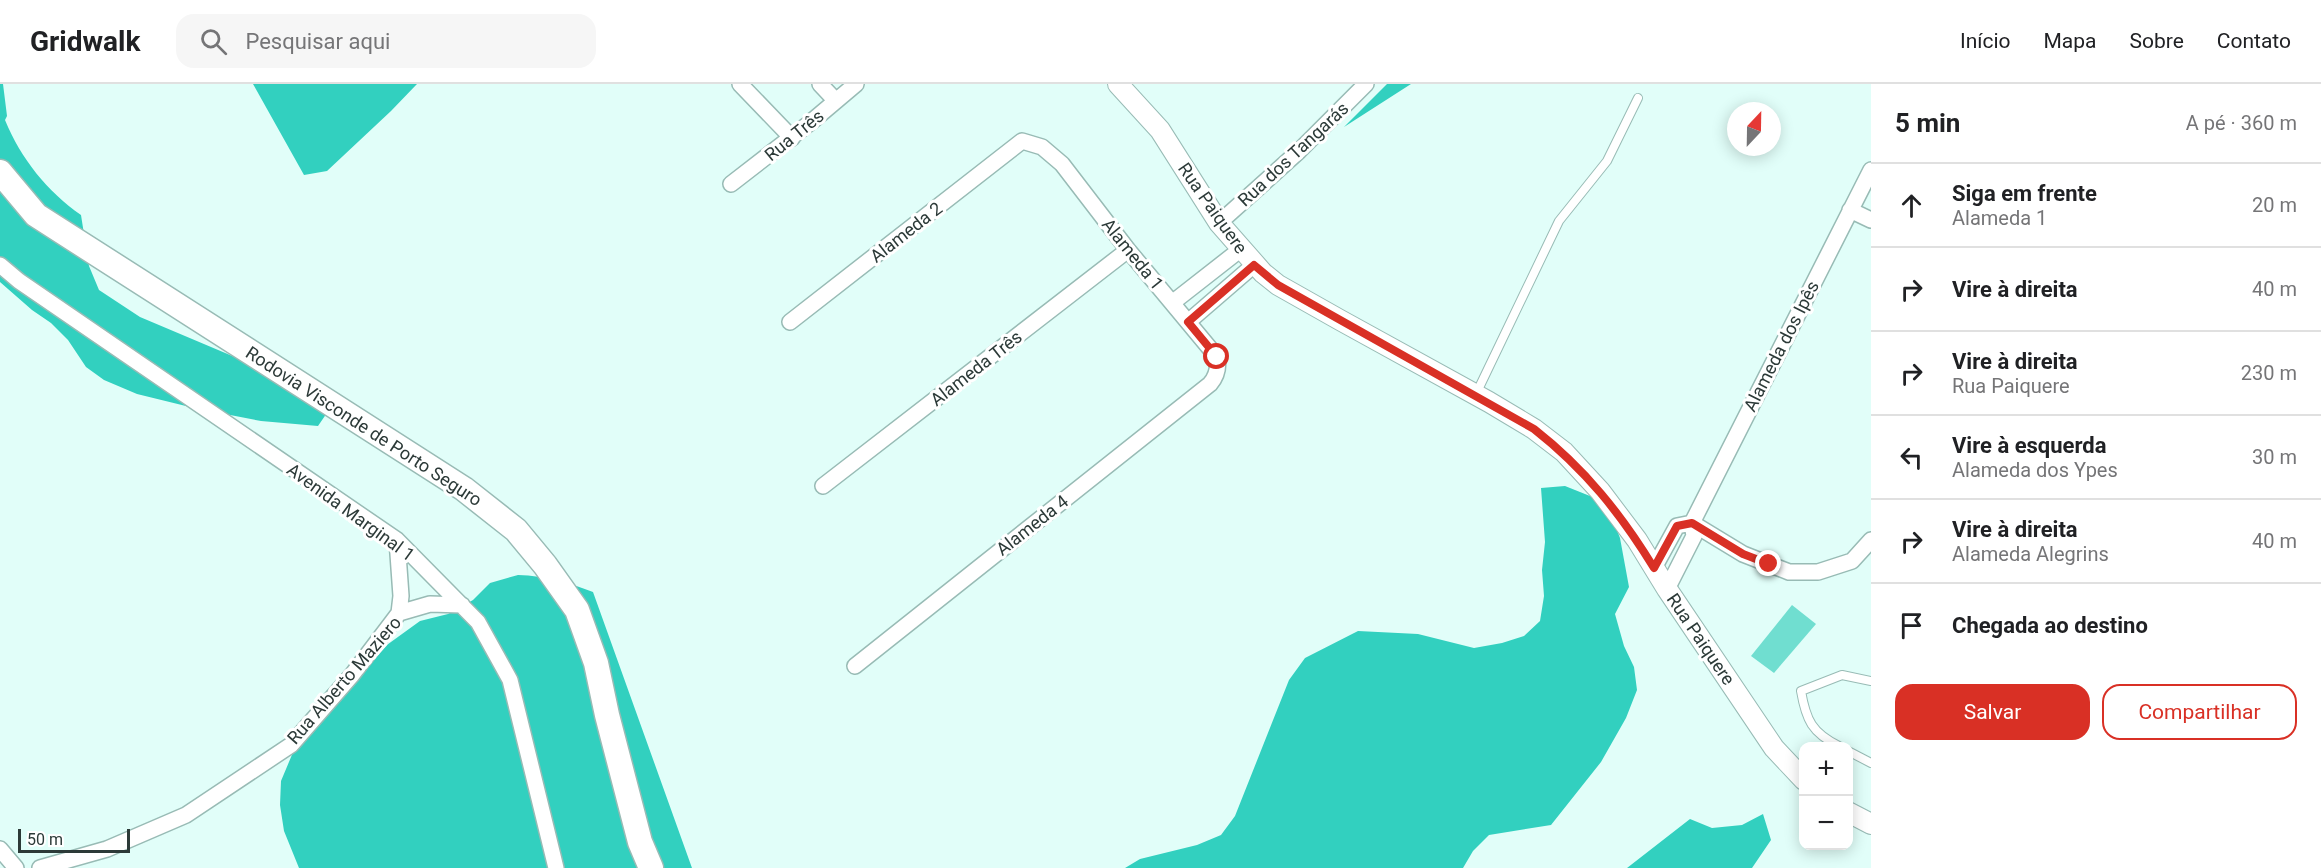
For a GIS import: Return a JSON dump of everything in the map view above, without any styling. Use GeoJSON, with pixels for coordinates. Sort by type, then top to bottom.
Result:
{"type":"FeatureCollection","features":[{"type":"Feature","properties":{"kind":"main road","name":"Rodovia Visconde de Porto Seguro"},"geometry":{"type":"LineString","coordinates":[[0,172],[36,215],[464,489],[516,530],[577,610],[596,663],[607,716],[640,842],[651,868]]}},
{"type":"Feature","properties":{"kind":"street"},"geometry":{"type":"LineString","coordinates":[[740,84],[792,138]]}},
{"type":"Feature","properties":{"kind":"street"},"geometry":{"type":"LineString","coordinates":[[820,84],[836,101]]}},
{"type":"Feature","properties":{"kind":"street","name":"Rua Três"},"geometry":{"type":"LineString","coordinates":[[732,184],[792,138],[856,84]]}},
{"type":"Feature","properties":{"kind":"street","name":"Rua Paiquere"},"geometry":{"type":"LineString","coordinates":[[1118,84],[1160,130],[1219,223],[1254,265],[1278,285],[1534,429],[1564,452],[1600,491],[1637,540],[1667,589],[1774,748],[1799,776]]}},
{"type":"Feature","properties":{"kind":"street","name":"Rua dos Tangarás"},"geometry":{"type":"LineString","coordinates":[[1219,223],[1299,152],[1366,84]]}},
{"type":"Feature","properties":{"kind":"street","name":"Alameda 1"},"geometry":{"type":"LineString","coordinates":[[1022,141],[1042,147],[1062,164],[1128,250],[1217,357],[1216,376],[1210,384]]}},
{"type":"Feature","properties":{"kind":"street","name":"Alameda 2"},"geometry":{"type":"LineString","coordinates":[[790,322],[1022,141]]}},
{"type":"Feature","properties":{"kind":"street","name":"Alameda dos Ipês"},"geometry":{"type":"LineString","coordinates":[[1692,523],[1871,170]]}},
{"type":"Feature","properties":{"kind":"street"},"geometry":{"type":"LineString","coordinates":[[1850,210],[1871,220]]}},
{"type":"Feature","properties":{"kind":"street"},"geometry":{"type":"LineString","coordinates":[[1172,303],[1240,249]]}},
{"type":"Feature","properties":{"kind":"street","name":"Alameda Três"},"geometry":{"type":"LineString","coordinates":[[823,486],[1128,250]]}},
{"type":"Feature","properties":{"kind":"street","name":"Avenida Marginal 1"},"geometry":{"type":"LineString","coordinates":[[0,265],[19,281],[397,540],[478,622],[510,680],[556,868]]}},
{"type":"Feature","properties":{"kind":"street"},"geometry":{"type":"LineString","coordinates":[[1188,322],[1254,265]]}},
{"type":"Feature","properties":{"kind":"street","name":"Alameda 4"},"geometry":{"type":"LineString","coordinates":[[855,666],[1210,384]]}},
{"type":"Feature","properties":{"kind":"street"},"geometry":{"type":"LineString","coordinates":[[1667,589],[1695,536],[1692,523]]}},
{"type":"Feature","properties":{"kind":"street"},"geometry":{"type":"LineString","coordinates":[[1654,568],[1677,526],[1692,523],[1743,554],[1789,572],[1818,572],[1852,561],[1871,540]]}},
{"type":"Feature","properties":{"kind":"street"},"geometry":{"type":"LineString","coordinates":[[397,540],[401,596],[399,613]]}},
{"type":"Feature","properties":{"kind":"street","name":"Rua Alberto Maziero"},"geometry":{"type":"LineString","coordinates":[[40,868],[106,849],[186,815],[291,745],[352,675],[399,613],[430,604],[462,605]]}},
{"type":"Feature","properties":{"kind":"street"},"geometry":{"type":"LineString","coordinates":[[1853,815],[1871,825]]}},
{"type":"Feature","properties":{"kind":"street"},"geometry":{"type":"LineString","coordinates":[[0,849],[16,868]]}},
{"type":"Feature","properties":{"kind":"lane"},"geometry":{"type":"LineString","coordinates":[[1475,395],[1560,221],[1607,161],[1638,98]]}},
{"type":"Feature","properties":{"kind":"lane"},"geometry":{"type":"LineString","coordinates":[[1830,742],[1823,738],[1805,716],[1801,691],[1842,675],[1871,681]]}},
{"type":"Feature","properties":{"kind":"lane"},"geometry":{"type":"LineString","coordinates":[[1853,754],[1871,763]]}},
{"type":"Feature","properties":{"kind":"green space"},"geometry":{"type":"Polygon","coordinates":[[[0,84],[3,84],[7,116],[5,120],[27,161],[57,196],[81,215],[89,266],[99,290],[140,317],[268,371],[331,407],[318,426],[261,421],[194,408],[137,394],[104,380],[86,367],[68,340],[51,323],[0,282],[0,84]]]}},
{"type":"Feature","properties":{"kind":"green space"},"geometry":{"type":"Polygon","coordinates":[[[253,84],[417,84],[327,171],[304,175],[253,84]]]}},
{"type":"Feature","properties":{"kind":"green space"},"geometry":{"type":"Polygon","coordinates":[[[1387,84],[1411,84],[1344,127],[1387,84]]]}},
{"type":"Feature","properties":{"kind":"green space"},"geometry":{"type":"Polygon","coordinates":[[[1565,486],[1590,496],[1611,515],[1620,538],[1629,587],[1615,614],[1624,646],[1634,667],[1637,690],[1626,718],[1601,762],[1551,825],[1489,835],[1473,851],[1463,868],[1125,868],[1140,859],[1197,845],[1221,835],[1235,816],[1289,680],[1305,658],[1358,631],[1418,634],[1474,648],[1524,636],[1540,621],[1544,596],[1542,570],[1545,542],[1541,488],[1565,486]]]}},
{"type":"Feature","properties":{"kind":"green space"},"geometry":{"type":"Polygon","coordinates":[[[518,575],[556,580],[593,592],[692,868],[299,868],[284,831],[280,805],[281,781],[312,707],[347,668],[373,655],[420,621],[448,614],[473,600],[490,583],[518,575]]]}},
{"type":"Feature","properties":{"kind":"green space"},"geometry":{"type":"Polygon","coordinates":[[[1792,605],[1816,624],[1774,673],[1751,656],[1792,605]]]}},
{"type":"Feature","properties":{"kind":"green space"},"geometry":{"type":"Polygon","coordinates":[[[1763,814],[1771,840],[1752,868],[1627,868],[1690,819],[1712,828],[1742,825],[1763,814]]]}},
{"type":"Feature","properties":{"kind":"route"},"geometry":{"type":"LineString","coordinates":[[1217,357],[1188,322],[1254,265],[1278,285],[1534,429],[1564,452],[1600,491],[1637,540],[1654,568],[1677,526],[1692,523],[1743,554],[1769,564]]}}]}
